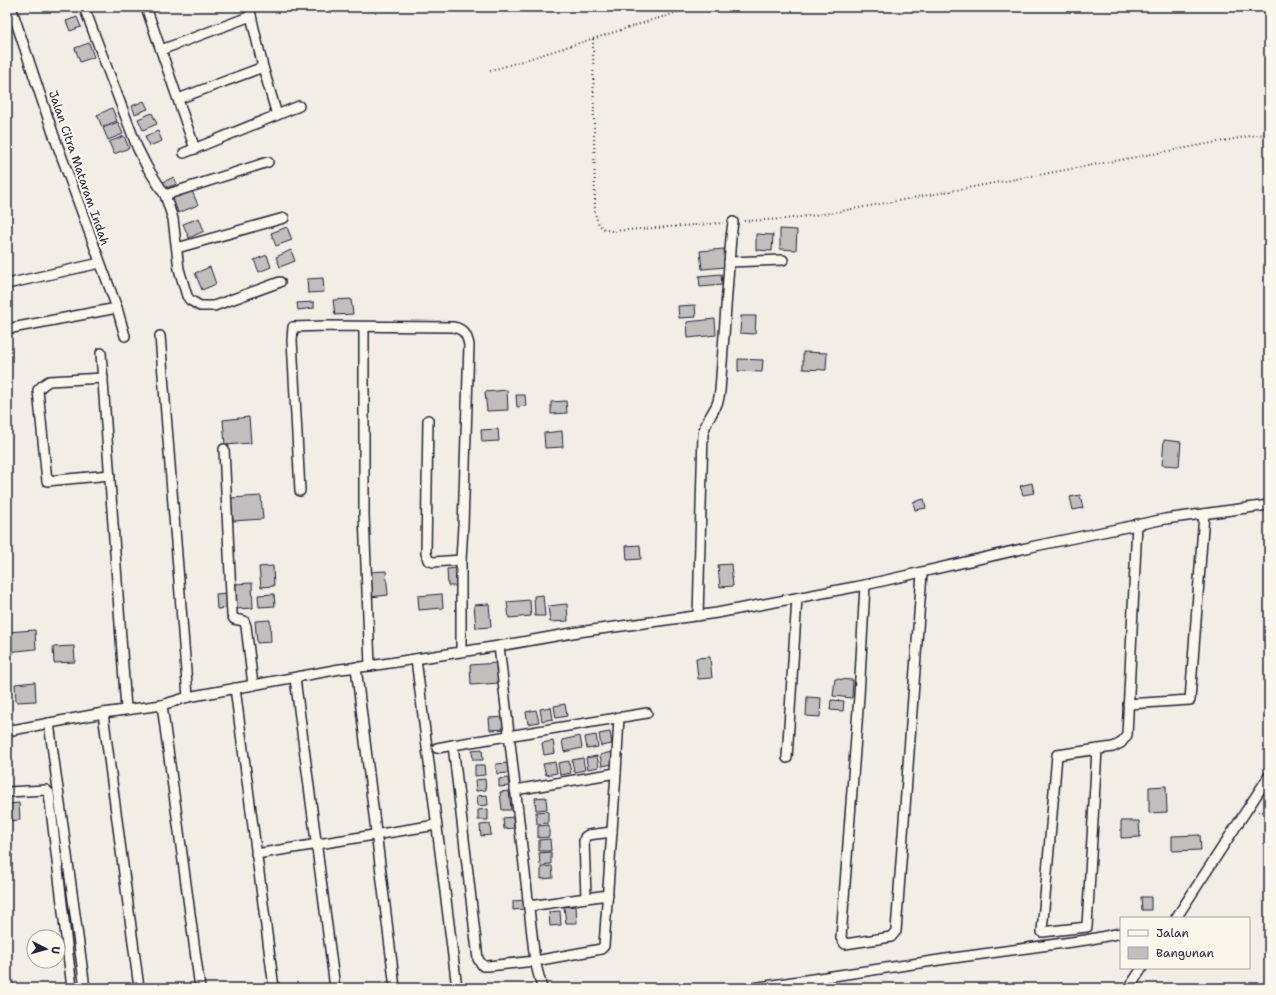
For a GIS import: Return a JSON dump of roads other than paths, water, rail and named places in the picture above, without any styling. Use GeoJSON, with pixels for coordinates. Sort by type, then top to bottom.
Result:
{"type":"FeatureCollection","features":[{"type":"Feature","properties":{"kind":"street","name":"Jalan Citra Mataram Indah"},"geometry":{"type":"LineString","coordinates":[[11,7],[125,336]]}},
{"type":"Feature","properties":{"kind":"street"},"geometry":{"type":"LineString","coordinates":[[84,7],[137,147],[147,167],[165,195],[173,219],[179,269],[187,296],[190,300],[200,306],[214,306],[280,282]]}},
{"type":"Feature","properties":{"kind":"street"},"geometry":{"type":"LineString","coordinates":[[146,7],[195,149]]}},
{"type":"Feature","properties":{"kind":"street"},"geometry":{"type":"LineString","coordinates":[[161,50],[250,11],[263,67],[277,115]]}},
{"type":"Feature","properties":{"kind":"street"},"geometry":{"type":"LineString","coordinates":[[178,99],[263,67]]}},
{"type":"Feature","properties":{"kind":"street"},"geometry":{"type":"LineString","coordinates":[[184,153],[299,106]]}},
{"type":"Feature","properties":{"kind":"street"},"geometry":{"type":"LineString","coordinates":[[165,195],[268,162]]}},
{"type":"Feature","properties":{"kind":"street"},"geometry":{"type":"LineString","coordinates":[[177,248],[284,218]]}},
{"type":"Feature","properties":{"kind":"street"},"geometry":{"type":"LineString","coordinates":[[698,616],[703,434],[708,418],[716,406],[720,391],[733,222]]}},
{"type":"Feature","properties":{"kind":"street"},"geometry":{"type":"LineString","coordinates":[[729,262],[783,260]]}},
{"type":"Feature","properties":{"kind":"street"},"geometry":{"type":"LineString","coordinates":[[7,284],[100,263]]}},
{"type":"Feature","properties":{"kind":"street"},"geometry":{"type":"LineString","coordinates":[[7,329],[116,308]]}},
{"type":"Feature","properties":{"kind":"street"},"geometry":{"type":"LineString","coordinates":[[300,491],[292,337],[293,327],[325,326],[364,332],[454,327],[464,331],[467,337],[468,353],[461,560],[461,651]]}},
{"type":"Feature","properties":{"kind":"street"},"geometry":{"type":"LineString","coordinates":[[364,332],[364,515],[370,666]]}},
{"type":"Feature","properties":{"kind":"street"},"geometry":{"type":"LineString","coordinates":[[160,336],[188,697]]}},
{"type":"Feature","properties":{"kind":"street"},"geometry":{"type":"LineString","coordinates":[[101,353],[126,709]]}},
{"type":"Feature","properties":{"kind":"street"},"geometry":{"type":"LineString","coordinates":[[103,378],[49,381],[38,390],[47,482],[110,475]]}},
{"type":"Feature","properties":{"kind":"street"},"geometry":{"type":"LineString","coordinates":[[428,420],[426,553],[428,560],[433,562],[461,560]]}},
{"type":"Feature","properties":{"kind":"street"},"geometry":{"type":"LineString","coordinates":[[224,449],[232,615],[234,619],[244,621],[246,626],[253,685]]}},
{"type":"Feature","properties":{"kind":"street"},"geometry":{"type":"LineString","coordinates":[[7,731],[126,709],[162,705],[188,697],[356,667],[499,646],[578,632],[698,616],[865,586],[1036,546],[1165,518],[1269,506]]}},
{"type":"Feature","properties":{"kind":"street"},"geometry":{"type":"LineString","coordinates":[[1128,704],[1190,700],[1204,514]]}},
{"type":"Feature","properties":{"kind":"street"},"geometry":{"type":"LineString","coordinates":[[1096,749],[1087,927],[1042,932],[1057,755],[1096,749],[1113,747],[1121,743],[1127,735],[1137,524]]}},
{"type":"Feature","properties":{"kind":"street"},"geometry":{"type":"LineString","coordinates":[[865,586],[841,933],[845,944],[890,937],[896,931],[922,573]]}},
{"type":"Feature","properties":{"kind":"street"},"geometry":{"type":"LineString","coordinates":[[787,758],[797,598]]}},
{"type":"Feature","properties":{"kind":"street"},"geometry":{"type":"LineString","coordinates":[[499,646],[535,961],[542,988]]}},
{"type":"Feature","properties":{"kind":"street"},"geometry":{"type":"LineString","coordinates":[[416,659],[457,988]]}},
{"type":"Feature","properties":{"kind":"street"},"geometry":{"type":"LineString","coordinates":[[356,667],[395,988]]}},
{"type":"Feature","properties":{"kind":"street"},"geometry":{"type":"LineString","coordinates":[[295,678],[335,988]]}},
{"type":"Feature","properties":{"kind":"street"},"geometry":{"type":"LineString","coordinates":[[235,688],[274,988]]}},
{"type":"Feature","properties":{"kind":"street"},"geometry":{"type":"LineString","coordinates":[[162,705],[200,988]]}},
{"type":"Feature","properties":{"kind":"street"},"geometry":{"type":"LineString","coordinates":[[103,713],[139,988]]}},
{"type":"Feature","properties":{"kind":"street"},"geometry":{"type":"LineString","coordinates":[[436,748],[647,713]]}},
{"type":"Feature","properties":{"kind":"street"},"geometry":{"type":"LineString","coordinates":[[452,745],[478,959],[483,966],[535,961],[601,949],[604,946],[619,717]]}},
{"type":"Feature","properties":{"kind":"street"},"geometry":{"type":"LineString","coordinates":[[49,723],[84,988]]}},
{"type":"Feature","properties":{"kind":"street"},"geometry":{"type":"LineString","coordinates":[[515,790],[616,773]]}},
{"type":"Feature","properties":{"kind":"street"},"geometry":{"type":"LineString","coordinates":[[1177,917],[1269,776]]}},
{"type":"Feature","properties":{"kind":"street"},"geometry":{"type":"LineString","coordinates":[[7,792],[46,790],[50,793],[72,988]]}},
{"type":"Feature","properties":{"kind":"street"},"geometry":{"type":"LineString","coordinates":[[256,854],[436,825]]}},
{"type":"Feature","properties":{"kind":"street"},"geometry":{"type":"LineString","coordinates":[[586,897],[585,837],[588,835],[612,832]]}},
{"type":"Feature","properties":{"kind":"street"},"geometry":{"type":"LineString","coordinates":[[529,906],[608,895]]}},
{"type":"Feature","properties":{"kind":"street"},"geometry":{"type":"LineString","coordinates":[[753,988],[1086,940],[1120,933]]}},
{"type":"Feature","properties":{"kind":"street"},"geometry":{"type":"LineString","coordinates":[[1129,988],[1141,969]]}},
{"type":"Feature","properties":{"kind":"street"},"geometry":{"type":"LineString","coordinates":[[7,982],[8,988]]}}]}
